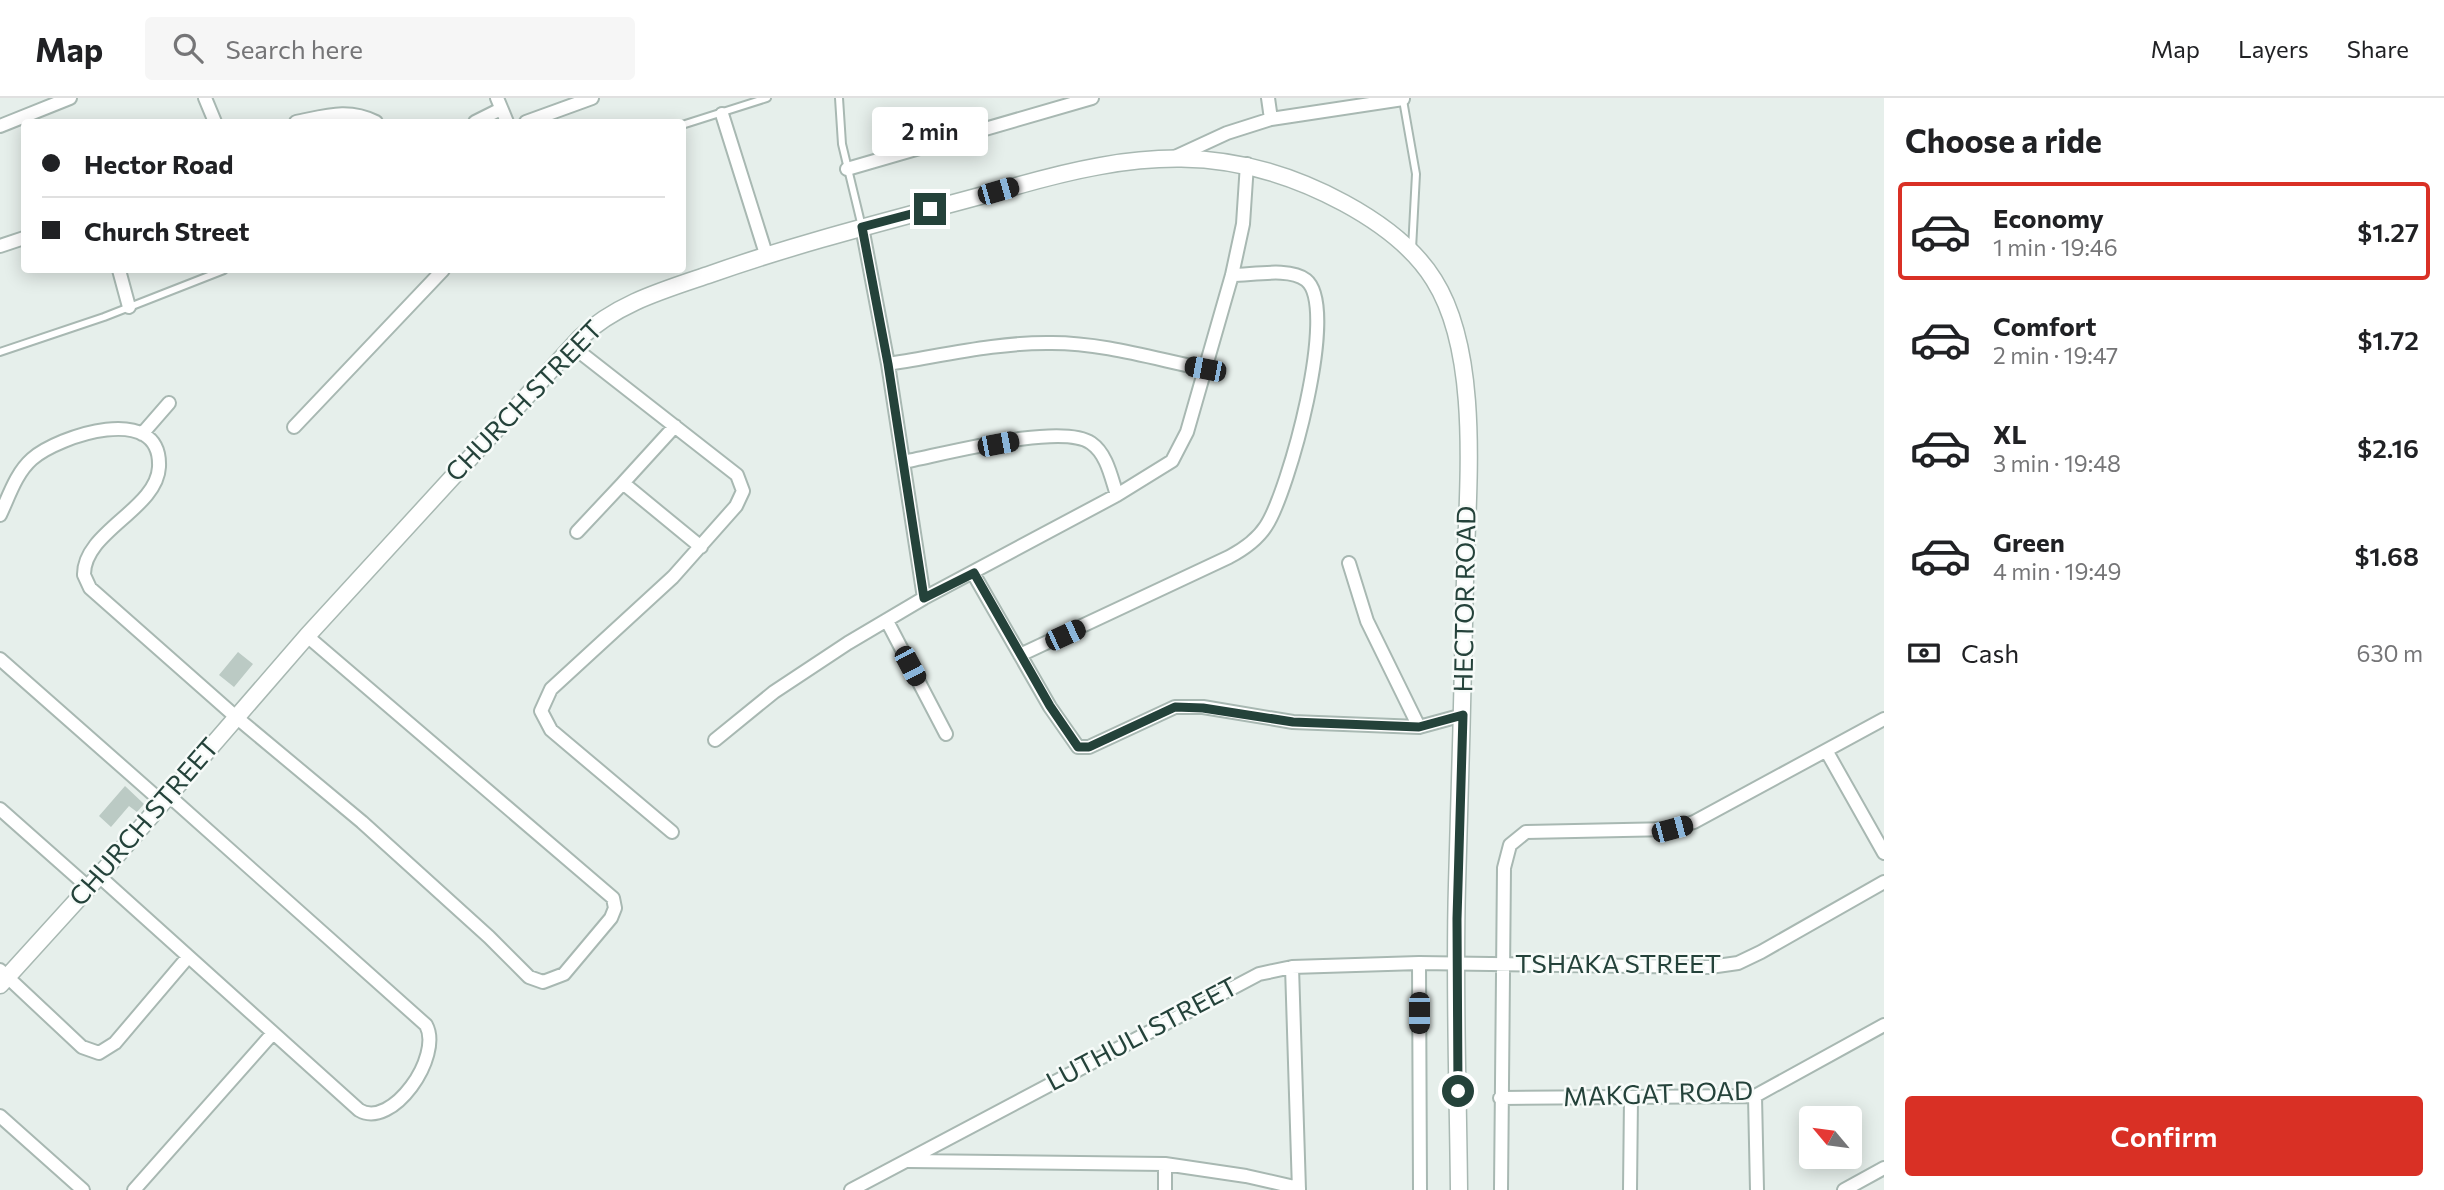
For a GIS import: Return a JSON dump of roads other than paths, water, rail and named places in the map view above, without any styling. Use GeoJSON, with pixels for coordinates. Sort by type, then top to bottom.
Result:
{"type":"FeatureCollection","features":[{"type":"Feature","properties":{"kind":"street"},"geometry":{"type":"LineString","coordinates":[[0,126],[70,98]]}},
{"type":"Feature","properties":{"kind":"street"},"geometry":{"type":"LineString","coordinates":[[205,98],[214,119]]}},
{"type":"Feature","properties":{"kind":"street"},"geometry":{"type":"LineString","coordinates":[[534,119],[592,98]]}},
{"type":"Feature","properties":{"kind":"street"},"geometry":{"type":"LineString","coordinates":[[847,169],[1092,98]]}},
{"type":"Feature","properties":{"kind":"street"},"geometry":{"type":"LineString","coordinates":[[1268,98],[1271,119]]}},
{"type":"Feature","properties":{"kind":"street"},"geometry":{"type":"LineString","coordinates":[[1171,159],[1227,134],[1271,119],[1403,98]]}},
{"type":"Feature","properties":{"kind":"street"},"geometry":{"type":"LineString","coordinates":[[479,119],[499,104]]}},
{"type":"Feature","properties":{"kind":"street"},"geometry":{"type":"LineString","coordinates":[[310,119],[344,112],[370,119]]}},
{"type":"Feature","properties":{"kind":"street"},"geometry":{"type":"LineString","coordinates":[[722,114],[766,254]]}},
{"type":"Feature","properties":{"kind":"street","name":"CHURCH STREET"},"geometry":{"type":"LineString","coordinates":[[2,977],[94,882],[164,797],[307,636],[572,346],[597,323],[627,304],[766,254],[1077,171],[1123,162],[1171,159],[1222,160],[1247,164]]}},
{"type":"Feature","properties":{"kind":"street"},"geometry":{"type":"LineString","coordinates":[[715,740],[812,666],[924,598],[1117,495],[1172,461],[1187,432],[1233,275],[1245,205],[1247,164]]}},
{"type":"Feature","properties":{"kind":"street","name":"HECTOR ROAD"},"geometry":{"type":"LineString","coordinates":[[1247,164],[1273,170],[1337,199],[1382,226],[1412,251],[1435,281],[1458,337],[1463,359],[1467,480],[1456,964],[1459,1190]]}},
{"type":"Feature","properties":{"kind":"street"},"geometry":{"type":"LineString","coordinates":[[862,227],[888,364],[924,598]]}},
{"type":"Feature","properties":{"kind":"street"},"geometry":{"type":"LineString","coordinates":[[0,246],[21,239]]}},
{"type":"Feature","properties":{"kind":"street"},"geometry":{"type":"LineString","coordinates":[[120,273],[129,307]]}},
{"type":"Feature","properties":{"kind":"street"},"geometry":{"type":"LineString","coordinates":[[294,427],[440,273]]}},
{"type":"Feature","properties":{"kind":"street"},"geometry":{"type":"LineString","coordinates":[[1020,655],[1229,557],[1255,540],[1270,519],[1288,472],[1317,352],[1314,298],[1311,285],[1298,275],[1233,275]]}},
{"type":"Feature","properties":{"kind":"street"},"geometry":{"type":"LineString","coordinates":[[888,364],[1018,344],[1050,342],[1087,346],[1205,369]]}},
{"type":"Feature","properties":{"kind":"street"},"geometry":{"type":"LineString","coordinates":[[572,346],[737,475],[742,485],[740,500],[701,547],[608,640],[551,689],[541,711],[551,730],[671,832]]}},
{"type":"Feature","properties":{"kind":"street"},"geometry":{"type":"LineString","coordinates":[[142,434],[169,403]]}},
{"type":"Feature","properties":{"kind":"street"},"geometry":{"type":"LineString","coordinates":[[577,532],[675,426]]}},
{"type":"Feature","properties":{"kind":"street"},"geometry":{"type":"LineString","coordinates":[[0,515],[24,467],[40,453],[105,428],[133,429],[142,434],[158,460],[159,471],[154,483],[89,554],[84,575],[96,594],[236,717],[362,822],[489,937],[529,977],[550,981],[570,968],[614,913],[615,902],[610,893],[307,636]]}},
{"type":"Feature","properties":{"kind":"street"},"geometry":{"type":"LineString","coordinates":[[903,462],[1046,435],[1076,436],[1090,442],[1102,454],[1117,495]]}},
{"type":"Feature","properties":{"kind":"street"},"geometry":{"type":"LineString","coordinates":[[623,483],[701,547]]}},
{"type":"Feature","properties":{"kind":"street"},"geometry":{"type":"LineString","coordinates":[[1349,563],[1367,621],[1419,727]]}},
{"type":"Feature","properties":{"kind":"street"},"geometry":{"type":"LineString","coordinates":[[974,573],[1074,744],[1083,748],[1157,713],[1188,706],[1293,722],[1419,727],[1463,715]]}},
{"type":"Feature","properties":{"kind":"street"},"geometry":{"type":"LineString","coordinates":[[887,621],[946,734]]}},
{"type":"Feature","properties":{"kind":"street"},"geometry":{"type":"LineString","coordinates":[[0,659],[164,797],[421,1021],[429,1031],[431,1045],[427,1061],[416,1080],[391,1107],[372,1115],[359,1110],[188,957],[0,809]]}},
{"type":"Feature","properties":{"kind":"street"},"geometry":{"type":"LineString","coordinates":[[1501,1190],[1504,868],[1510,845],[1526,832],[1672,829],[1694,822],[1884,719]]}},
{"type":"Feature","properties":{"kind":"street"},"geometry":{"type":"LineString","coordinates":[[1827,752],[1884,853]]}},
{"type":"Feature","properties":{"kind":"street","name":"TSHAKA STREET"},"geometry":{"type":"LineString","coordinates":[[1456,964],[1710,967],[1738,963],[1884,882]]}},
{"type":"Feature","properties":{"kind":"street"},"geometry":{"type":"LineString","coordinates":[[2,977],[82,1047],[99,1053],[115,1043],[188,957]]}},
{"type":"Feature","properties":{"kind":"street"},"geometry":{"type":"LineString","coordinates":[[1419,963],[1420,1190]]}},
{"type":"Feature","properties":{"kind":"street","name":"LUTHULI STREET"},"geometry":{"type":"LineString","coordinates":[[851,1190],[1239,982],[1292,967],[1456,964]]}},
{"type":"Feature","properties":{"kind":"street"},"geometry":{"type":"LineString","coordinates":[[908,1161],[1165,1164],[1245,1176],[1299,1189],[1292,967]]}},
{"type":"Feature","properties":{"kind":"street","name":"MAKGAT ROAD"},"geometry":{"type":"LineString","coordinates":[[1500,1098],[1755,1096],[1884,1025]]}},
{"type":"Feature","properties":{"kind":"street"},"geometry":{"type":"LineString","coordinates":[[134,1190],[273,1033]]}},
{"type":"Feature","properties":{"kind":"street"},"geometry":{"type":"LineString","coordinates":[[1755,1096],[1756,1190]]}},
{"type":"Feature","properties":{"kind":"street"},"geometry":{"type":"LineString","coordinates":[[1630,1190],[1632,1098]]}},
{"type":"Feature","properties":{"kind":"street"},"geometry":{"type":"LineString","coordinates":[[0,1116],[83,1190]]}},
{"type":"Feature","properties":{"kind":"street"},"geometry":{"type":"LineString","coordinates":[[1165,1164],[1165,1190]]}},
{"type":"Feature","properties":{"kind":"street"},"geometry":{"type":"LineString","coordinates":[[1844,1190],[1884,1168]]}},
{"type":"Feature","properties":{"kind":"lane"},"geometry":{"type":"LineString","coordinates":[[686,124],[767,98]]}},
{"type":"Feature","properties":{"kind":"lane"},"geometry":{"type":"LineString","coordinates":[[839,98],[842,144],[862,227]]}},
{"type":"Feature","properties":{"kind":"lane"},"geometry":{"type":"LineString","coordinates":[[1403,98],[1416,174],[1412,251]]}},
{"type":"Feature","properties":{"kind":"lane"},"geometry":{"type":"LineString","coordinates":[[0,352],[216,273]]}}]}
